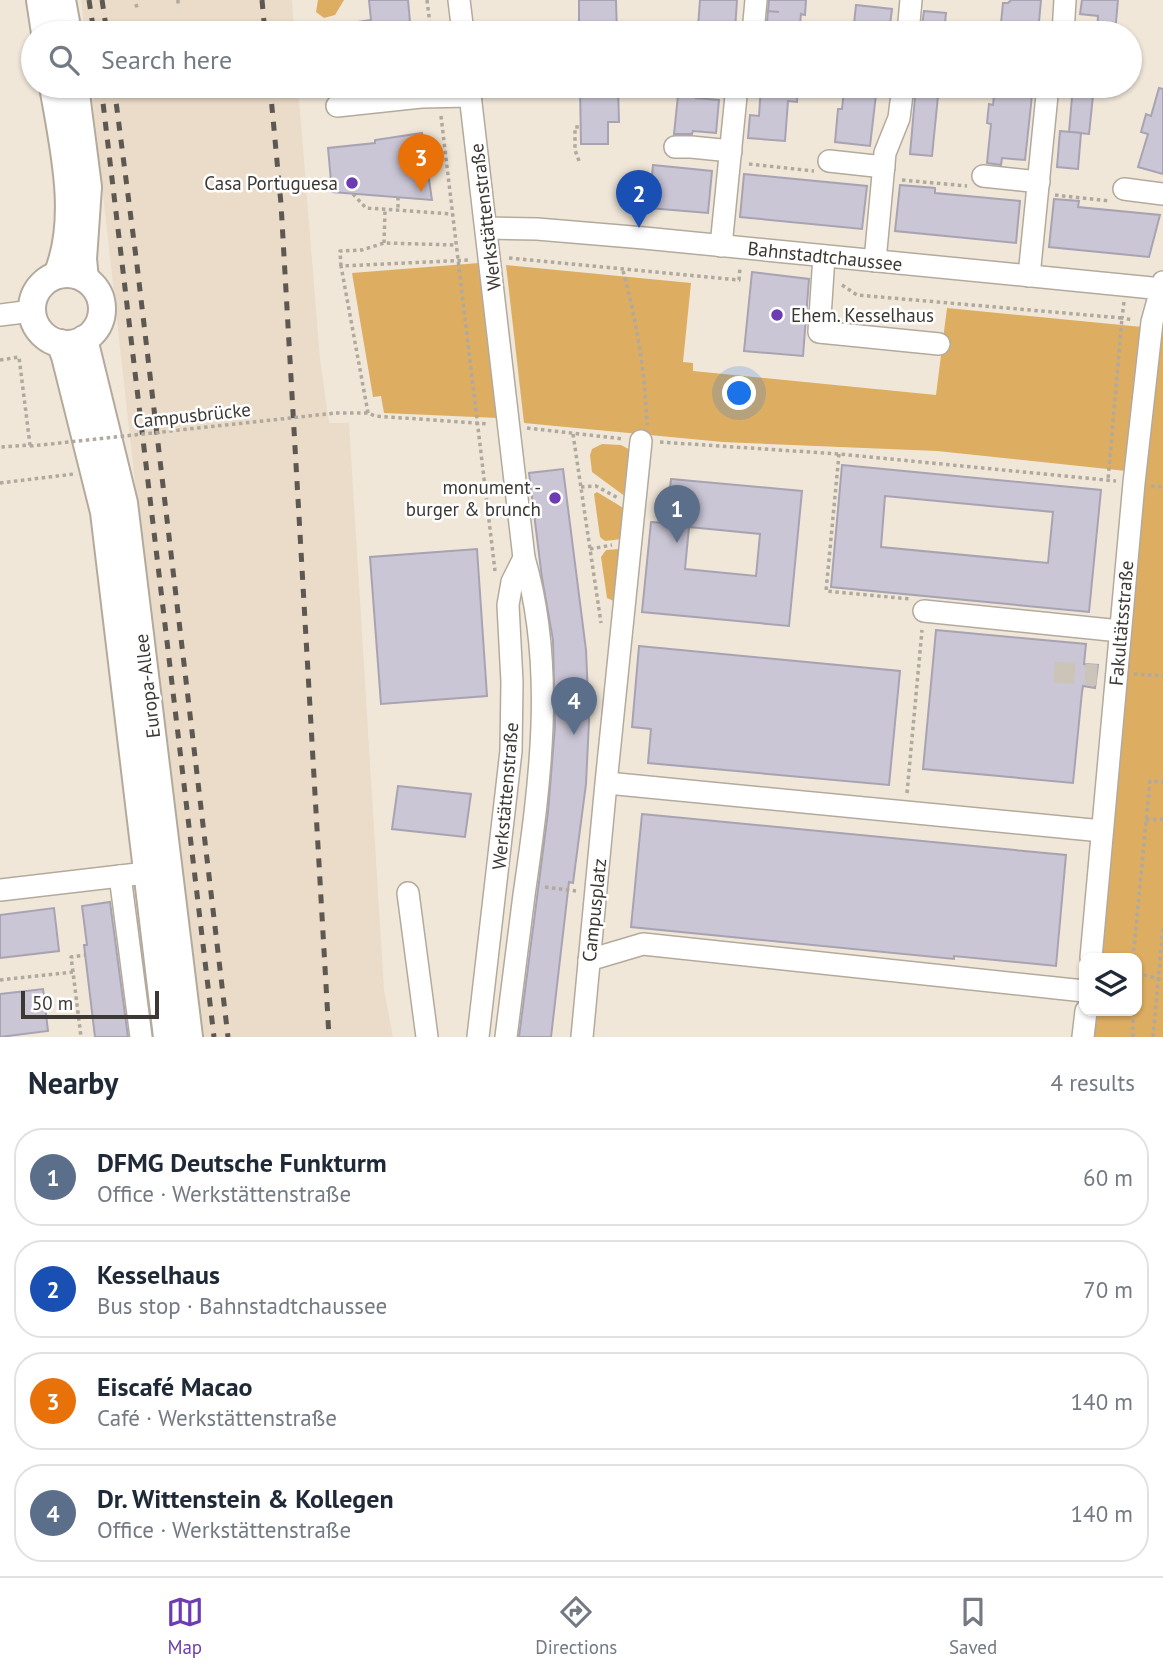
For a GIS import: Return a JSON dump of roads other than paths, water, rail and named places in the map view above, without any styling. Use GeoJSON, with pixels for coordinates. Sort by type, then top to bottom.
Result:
{"type":"FeatureCollection","features":[{"type":"Feature","properties":{"kind":"main road"},"geometry":{"type":"LineString","coordinates":[[40,0],[43,21]]}},
{"type":"Feature","properties":{"kind":"main road"},"geometry":{"type":"LineString","coordinates":[[62,0],[66,21]]}},
{"type":"Feature","properties":{"kind":"main road"},"geometry":{"type":"LineString","coordinates":[[55,98],[67,192],[65,256],[57,275]]}},
{"type":"Feature","properties":{"kind":"main road"},"geometry":{"type":"LineString","coordinates":[[77,98],[88,187],[83,259],[85,279]]}},
{"type":"Feature","properties":{"kind":"main road"},"geometry":{"type":"LineString","coordinates":[[57,275],[75,275],[85,279],[98,293],[102,313],[94,331],[72,341],[50,339],[41,332],[32,312],[38,290],[57,275]]}},
{"type":"Feature","properties":{"kind":"main road","name":"Europa-Allee"},"geometry":{"type":"LineString","coordinates":[[72,341],[94,471],[104,512],[158,872],[189,1037]]}},
{"type":"Feature","properties":{"kind":"main road","name":"Europa-Allee"},"geometry":{"type":"LineString","coordinates":[[72,341],[124,503],[158,872],[167,1037]]}},
{"type":"Feature","properties":{"kind":"street"},"geometry":{"type":"LineString","coordinates":[[459,0],[462,21]]}},
{"type":"Feature","properties":{"kind":"street"},"geometry":{"type":"LineString","coordinates":[[753,21],[755,0]]}},
{"type":"Feature","properties":{"kind":"street"},"geometry":{"type":"LineString","coordinates":[[909,21],[911,0]]}},
{"type":"Feature","properties":{"kind":"street"},"geometry":{"type":"LineString","coordinates":[[1064,21],[1065,0]]}},
{"type":"Feature","properties":{"kind":"street"},"geometry":{"type":"LineString","coordinates":[[337,106],[412,98]]}},
{"type":"Feature","properties":{"kind":"street","name":"Werkstättenstraße"},"geometry":{"type":"LineString","coordinates":[[471,98],[524,558],[531,581],[541,650],[542,720],[536,814],[506,1037]]}},
{"type":"Feature","properties":{"kind":"street"},"geometry":{"type":"LineString","coordinates":[[721,246],[736,98]]}},
{"type":"Feature","properties":{"kind":"street"},"geometry":{"type":"LineString","coordinates":[[875,261],[885,153],[899,118],[902,98]]}},
{"type":"Feature","properties":{"kind":"street"},"geometry":{"type":"LineString","coordinates":[[1029,276],[1047,98]]}},
{"type":"Feature","properties":{"kind":"street"},"geometry":{"type":"LineString","coordinates":[[675,148],[691,146],[730,157]]}},
{"type":"Feature","properties":{"kind":"street"},"geometry":{"type":"LineString","coordinates":[[824,166],[883,172]]}},
{"type":"Feature","properties":{"kind":"street"},"geometry":{"type":"LineString","coordinates":[[978,182],[1038,188]]}},
{"type":"Feature","properties":{"kind":"street"},"geometry":{"type":"LineString","coordinates":[[1123,196],[1163,194]]}},
{"type":"Feature","properties":{"kind":"street","name":"Bahnstadtchaussee"},"geometry":{"type":"LineString","coordinates":[[486,228],[537,229],[721,246],[824,264],[875,261],[1162,287]]}},
{"type":"Feature","properties":{"kind":"street"},"geometry":{"type":"LineString","coordinates":[[824,264],[819,332],[939,344]]}},
{"type":"Feature","properties":{"kind":"street","name":"Fakultätsstraße"},"geometry":{"type":"LineString","coordinates":[[1091,953],[1102,831],[1110,675],[1121,631],[1152,322],[1162,287]]}},
{"type":"Feature","properties":{"kind":"street"},"geometry":{"type":"LineString","coordinates":[[0,315],[32,312]]}},
{"type":"Feature","properties":{"kind":"street","name":"Campusplatz"},"geometry":{"type":"LineString","coordinates":[[582,1037],[613,701],[634,507],[644,441]]}},
{"type":"Feature","properties":{"kind":"street","name":"Werkstättenstraße"},"geometry":{"type":"LineString","coordinates":[[478,1037],[511,751],[512,682],[508,605],[512,582],[524,558]]}},
{"type":"Feature","properties":{"kind":"street"},"geometry":{"type":"LineString","coordinates":[[924,611],[1121,631]]}},
{"type":"Feature","properties":{"kind":"street"},"geometry":{"type":"LineString","coordinates":[[607,783],[1102,831]]}},
{"type":"Feature","properties":{"kind":"street"},"geometry":{"type":"LineString","coordinates":[[0,890],[158,872]]}},
{"type":"Feature","properties":{"kind":"street"},"geometry":{"type":"LineString","coordinates":[[120,876],[141,1037]]}},
{"type":"Feature","properties":{"kind":"street"},"geometry":{"type":"LineString","coordinates":[[408,893],[426,1037]]}},
{"type":"Feature","properties":{"kind":"street"},"geometry":{"type":"LineString","coordinates":[[589,960],[643,944],[1079,990]]}},
{"type":"Feature","properties":{"kind":"street"},"geometry":{"type":"LineString","coordinates":[[1083,1037],[1085,1016]]}},
{"type":"Feature","properties":{"kind":"tunnel"},"geometry":{"type":"LineString","coordinates":[[1054,672],[1097,675]]}},
{"type":"Feature","properties":{"kind":"railway"},"geometry":{"type":"LineString","coordinates":[[89,0],[92,21]]}},
{"type":"Feature","properties":{"kind":"railway"},"geometry":{"type":"LineString","coordinates":[[102,0],[105,21]]}},
{"type":"Feature","properties":{"kind":"railway"},"geometry":{"type":"LineString","coordinates":[[262,0],[264,21]]}},
{"type":"Feature","properties":{"kind":"railway"},"geometry":{"type":"LineString","coordinates":[[102,98],[214,1037]]}},
{"type":"Feature","properties":{"kind":"railway"},"geometry":{"type":"LineString","coordinates":[[116,98],[228,1037]]}},
{"type":"Feature","properties":{"kind":"railway"},"geometry":{"type":"LineString","coordinates":[[271,98],[281,204],[329,1037]]}},
{"type":"Feature","properties":{"kind":"place","name":"Casa Portuguesa"},"geometry":{"type":"Point","coordinates":[352,183]}},
{"type":"Feature","properties":{"kind":"place","name":"Eiscafé Macao"},"geometry":{"type":"Point","coordinates":[421,192]}},
{"type":"Feature","properties":{"kind":"place","name":"Kesselhaus"},"geometry":{"type":"Point","coordinates":[639,228]}},
{"type":"Feature","properties":{"kind":"place","name":"Ehem. Kesselhaus"},"geometry":{"type":"Point","coordinates":[777,315]}},
{"type":"Feature","properties":{"kind":"place","name":"monument - burger & brunch"},"geometry":{"type":"Point","coordinates":[555,498]}},
{"type":"Feature","properties":{"kind":"place","name":"DFMG Deutsche Funkturm"},"geometry":{"type":"Point","coordinates":[677,543]}},
{"type":"Feature","properties":{"kind":"place","name":"Dr. Wittenstein & Kollegen"},"geometry":{"type":"Point","coordinates":[574,735]}}]}
